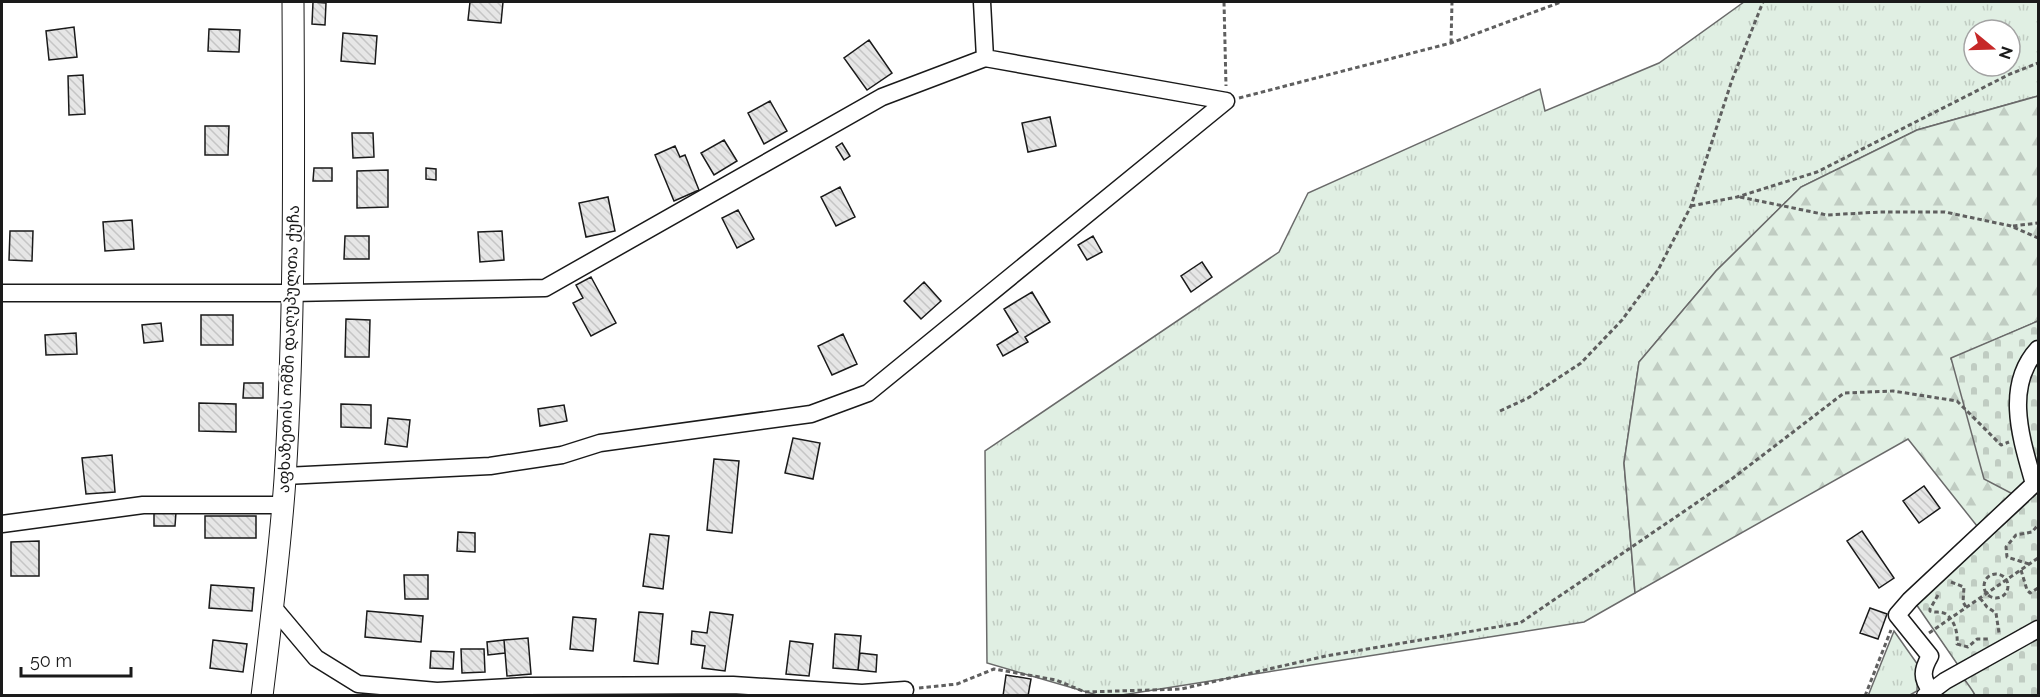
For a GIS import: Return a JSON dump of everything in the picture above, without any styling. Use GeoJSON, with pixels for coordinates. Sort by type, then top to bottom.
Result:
{"type":"FeatureCollection","features":[{"type":"Feature","properties":{"kind":"main road","name":"აფხაზეთის ომში დაღუპულთა ქუჩა"},"geometry":{"type":"LineString","coordinates":[[262,696],[285,476],[294,120],[293,2]]}},
{"type":"Feature","properties":{"kind":"street"},"geometry":{"type":"LineString","coordinates":[[982,2],[986,58]]}},
{"type":"Feature","properties":{"kind":"street"},"geometry":{"type":"LineString","coordinates":[[2,293],[291,293],[545,288],[882,97],[986,58],[1226,101]]}},
{"type":"Feature","properties":{"kind":"street"},"geometry":{"type":"LineString","coordinates":[[285,476],[490,466],[562,455],[600,444],[811,414],[868,393],[1226,101]]}},
{"type":"Feature","properties":{"kind":"street"},"geometry":{"type":"LineString","coordinates":[[2038,349],[2031,357],[2021,382],[2017,409],[2021,437],[2034,484],[1910,600],[1897,615],[1930,656],[1923,669],[1923,681],[1928,694],[2038,629]]}},
{"type":"Feature","properties":{"kind":"street"},"geometry":{"type":"LineString","coordinates":[[2,524],[143,505],[283,505]]}},
{"type":"Feature","properties":{"kind":"street"},"geometry":{"type":"LineString","coordinates":[[273,608],[316,658],[358,684],[437,693],[526,686],[733,685],[862,693],[905,690]]}},
{"type":"Feature","properties":{"kind":"path"},"geometry":{"type":"LineString","coordinates":[[1224,2],[1226,101],[1451,43],[1562,2]]}},
{"type":"Feature","properties":{"kind":"path"},"geometry":{"type":"LineString","coordinates":[[1451,43],[1452,2]]}},
{"type":"Feature","properties":{"kind":"path"},"geometry":{"type":"LineString","coordinates":[[1500,411],[1528,398],[1581,363],[1622,320],[1656,274],[1691,206],[1732,80],[1763,2]]}},
{"type":"Feature","properties":{"kind":"path"},"geometry":{"type":"LineString","coordinates":[[1691,206],[1737,197],[1817,172],[2010,74],[2038,63]]}},
{"type":"Feature","properties":{"kind":"path"},"geometry":{"type":"LineString","coordinates":[[1737,197],[1827,215],[1945,212],[2012,226],[2038,238]]}},
{"type":"Feature","properties":{"kind":"path"},"geometry":{"type":"LineString","coordinates":[[2012,226],[2038,223]]}},
{"type":"Feature","properties":{"kind":"path"},"geometry":{"type":"LineString","coordinates":[[905,690],[957,684],[994,669],[1056,680],[1085,692],[1181,690],[1326,656],[1520,623],[1733,478],[1844,393],[1893,391],[1957,401],[2001,445],[2021,437]]}},
{"type":"Feature","properties":{"kind":"path"},"geometry":{"type":"LineString","coordinates":[[2029,564],[2007,557],[2006,546],[2016,535],[2032,532],[2038,525]]}},
{"type":"Feature","properties":{"kind":"path"},"geometry":{"type":"LineString","coordinates":[[1917,640],[2038,558]]}},
{"type":"Feature","properties":{"kind":"path"},"geometry":{"type":"LineString","coordinates":[[2021,570],[2027,590],[2030,593],[2038,588]]}},
{"type":"Feature","properties":{"kind":"path"},"geometry":{"type":"LineString","coordinates":[[1991,573],[2002,575],[2009,582],[2003,596],[1995,597],[1985,594],[1986,581],[1991,573]]}},
{"type":"Feature","properties":{"kind":"path"},"geometry":{"type":"LineString","coordinates":[[1948,584],[1956,583],[1964,587],[1963,602],[1966,607]]}},
{"type":"Feature","properties":{"kind":"path"},"geometry":{"type":"LineString","coordinates":[[1941,590],[1929,609],[1946,614],[1950,618],[1956,628],[1957,644],[1963,646],[1971,646],[1977,639],[1996,638],[1999,627],[1996,613],[1980,598]]}},
{"type":"Feature","properties":{"kind":"path"},"geometry":{"type":"LineString","coordinates":[[1865,696],[1897,615]]}},
{"type":"Feature","properties":{"kind":"green space"},"geometry":{"type":"Polygon","coordinates":[[[1744,2],[2038,2],[2038,96],[1917,130],[1801,187],[1716,271],[1639,362],[1624,463],[1635,593],[1584,622],[1122,695],[1097,695],[987,663],[985,451],[1279,252],[1308,193],[1540,89],[1545,111],[1659,63],[1744,2]]]}},
{"type":"Feature","properties":{"kind":"green space"},"geometry":{"type":"Polygon","coordinates":[[[2038,96],[2038,321],[1951,359],[2014,496],[1977,526],[1908,439],[1635,593],[1624,463],[1639,362],[1716,271],[1801,187],[1917,130],[2038,96]]]}},
{"type":"Feature","properties":{"kind":"green space"},"geometry":{"type":"Polygon","coordinates":[[[2038,321],[2038,695],[1975,695],[1958,665],[1916,604],[2028,502],[1984,479],[1951,358],[2038,321]]]}},
{"type":"Feature","properties":{"kind":"green space"},"geometry":{"type":"Polygon","coordinates":[[[1894,631],[1918,665],[1917,691],[1910,695],[1868,696],[1894,631]]]}},
{"type":"Feature","properties":{"kind":"green space"},"geometry":{"type":"Polygon","coordinates":[[[1961,677],[1971,686],[1975,695],[1932,696],[1961,677]]]}},
{"type":"Feature","properties":{"kind":"building"},"geometry":{"type":"Polygon","coordinates":[[[313,2],[326,3],[325,25],[312,24],[313,2]]]}},
{"type":"Feature","properties":{"kind":"building"},"geometry":{"type":"Polygon","coordinates":[[[470,2],[503,2],[501,23],[468,20],[470,2]]]}},
{"type":"Feature","properties":{"kind":"building"},"geometry":{"type":"Polygon","coordinates":[[[74,27],[77,57],[49,60],[46,31],[74,27]]]}},
{"type":"Feature","properties":{"kind":"building"},"geometry":{"type":"Polygon","coordinates":[[[209,29],[240,30],[239,52],[208,51],[209,29]]]}},
{"type":"Feature","properties":{"kind":"building"},"geometry":{"type":"Polygon","coordinates":[[[343,33],[377,36],[375,64],[341,61],[343,33]]]}},
{"type":"Feature","properties":{"kind":"building"},"geometry":{"type":"Polygon","coordinates":[[[869,40],[892,73],[867,90],[844,58],[869,40]]]}},
{"type":"Feature","properties":{"kind":"building"},"geometry":{"type":"Polygon","coordinates":[[[83,75],[85,114],[69,115],[68,76],[83,75]]]}},
{"type":"Feature","properties":{"kind":"building"},"geometry":{"type":"Polygon","coordinates":[[[770,101],[787,131],[764,144],[748,113],[770,101]]]}},
{"type":"Feature","properties":{"kind":"building"},"geometry":{"type":"Polygon","coordinates":[[[1050,117],[1056,146],[1028,152],[1022,123],[1050,117]]]}},
{"type":"Feature","properties":{"kind":"building"},"geometry":{"type":"Polygon","coordinates":[[[205,126],[229,126],[228,155],[205,155],[205,126]]]}},
{"type":"Feature","properties":{"kind":"building"},"geometry":{"type":"Polygon","coordinates":[[[352,133],[373,133],[374,157],[353,158],[352,133]]]}},
{"type":"Feature","properties":{"kind":"building"},"geometry":{"type":"Polygon","coordinates":[[[724,140],[737,161],[714,175],[701,153],[724,140]]]}},
{"type":"Feature","properties":{"kind":"building"},"geometry":{"type":"Polygon","coordinates":[[[842,143],[850,156],[844,160],[836,147],[842,143]]]}},
{"type":"Feature","properties":{"kind":"building"},"geometry":{"type":"Polygon","coordinates":[[[675,146],[680,157],[685,155],[699,190],[674,201],[655,155],[675,146]]]}},
{"type":"Feature","properties":{"kind":"building"},"geometry":{"type":"Polygon","coordinates":[[[314,168],[332,168],[332,181],[313,181],[314,168]]]}},
{"type":"Feature","properties":{"kind":"building"},"geometry":{"type":"Polygon","coordinates":[[[426,168],[436,169],[436,180],[426,179],[426,168]]]}},
{"type":"Feature","properties":{"kind":"building"},"geometry":{"type":"Polygon","coordinates":[[[388,170],[388,207],[357,208],[357,171],[388,170]]]}},
{"type":"Feature","properties":{"kind":"building"},"geometry":{"type":"Polygon","coordinates":[[[840,187],[855,217],[836,226],[821,197],[840,187]]]}},
{"type":"Feature","properties":{"kind":"building"},"geometry":{"type":"Polygon","coordinates":[[[608,197],[615,231],[586,237],[579,203],[608,197]]]}},
{"type":"Feature","properties":{"kind":"building"},"geometry":{"type":"Polygon","coordinates":[[[738,210],[754,239],[737,248],[722,218],[738,210]]]}},
{"type":"Feature","properties":{"kind":"building"},"geometry":{"type":"Polygon","coordinates":[[[132,220],[134,249],[105,251],[103,222],[132,220]]]}},
{"type":"Feature","properties":{"kind":"building"},"geometry":{"type":"Polygon","coordinates":[[[10,231],[33,231],[32,261],[9,260],[10,231]]]}},
{"type":"Feature","properties":{"kind":"building"},"geometry":{"type":"Polygon","coordinates":[[[502,231],[504,260],[480,262],[478,232],[502,231]]]}},
{"type":"Feature","properties":{"kind":"building"},"geometry":{"type":"Polygon","coordinates":[[[345,236],[369,236],[369,259],[344,259],[345,236]]]}},
{"type":"Feature","properties":{"kind":"building"},"geometry":{"type":"Polygon","coordinates":[[[1093,236],[1102,252],[1087,260],[1078,245],[1093,236]]]}},
{"type":"Feature","properties":{"kind":"building"},"geometry":{"type":"Polygon","coordinates":[[[1202,262],[1212,277],[1191,292],[1181,276],[1202,262]]]}},
{"type":"Feature","properties":{"kind":"building"},"geometry":{"type":"Polygon","coordinates":[[[591,277],[616,323],[591,336],[573,303],[583,298],[576,285],[591,277]]]}},
{"type":"Feature","properties":{"kind":"building"},"geometry":{"type":"Polygon","coordinates":[[[924,282],[941,301],[921,319],[904,301],[924,282]]]}},
{"type":"Feature","properties":{"kind":"building"},"geometry":{"type":"Polygon","coordinates":[[[1032,292],[1050,322],[1025,337],[1028,342],[1003,356],[997,345],[1018,332],[1004,309],[1032,292]]]}},
{"type":"Feature","properties":{"kind":"building"},"geometry":{"type":"Polygon","coordinates":[[[201,315],[233,315],[233,345],[201,345],[201,315]]]}},
{"type":"Feature","properties":{"kind":"building"},"geometry":{"type":"Polygon","coordinates":[[[346,319],[370,320],[369,357],[345,357],[346,319]]]}},
{"type":"Feature","properties":{"kind":"building"},"geometry":{"type":"Polygon","coordinates":[[[161,323],[163,341],[144,343],[142,325],[161,323]]]}},
{"type":"Feature","properties":{"kind":"building"},"geometry":{"type":"Polygon","coordinates":[[[76,333],[77,354],[46,355],[45,335],[76,333]]]}},
{"type":"Feature","properties":{"kind":"building"},"geometry":{"type":"Polygon","coordinates":[[[843,334],[857,364],[832,375],[818,346],[843,334]]]}},
{"type":"Feature","properties":{"kind":"building"},"geometry":{"type":"Polygon","coordinates":[[[244,383],[263,383],[263,398],[243,398],[244,383]]]}},
{"type":"Feature","properties":{"kind":"building"},"geometry":{"type":"Polygon","coordinates":[[[199,403],[236,404],[236,432],[199,431],[199,403]]]}},
{"type":"Feature","properties":{"kind":"building"},"geometry":{"type":"Polygon","coordinates":[[[341,404],[371,405],[371,428],[341,427],[341,404]]]}},
{"type":"Feature","properties":{"kind":"building"},"geometry":{"type":"Polygon","coordinates":[[[564,405],[567,421],[540,426],[538,409],[564,405]]]}},
{"type":"Feature","properties":{"kind":"building"},"geometry":{"type":"Polygon","coordinates":[[[388,418],[410,420],[407,447],[385,444],[388,418]]]}},
{"type":"Feature","properties":{"kind":"building"},"geometry":{"type":"Polygon","coordinates":[[[793,438],[820,443],[813,479],[785,473],[793,438]]]}},
{"type":"Feature","properties":{"kind":"building"},"geometry":{"type":"Polygon","coordinates":[[[112,455],[115,492],[86,494],[82,458],[112,455]]]}},
{"type":"Feature","properties":{"kind":"building"},"geometry":{"type":"Polygon","coordinates":[[[714,459],[739,461],[732,533],[707,530],[714,459]]]}},
{"type":"Feature","properties":{"kind":"building"},"geometry":{"type":"Polygon","coordinates":[[[1924,486],[1940,508],[1919,523],[1903,501],[1924,486]]]}},
{"type":"Feature","properties":{"kind":"building"},"geometry":{"type":"Polygon","coordinates":[[[154,511],[176,512],[175,526],[154,526],[154,511]]]}},
{"type":"Feature","properties":{"kind":"building"},"geometry":{"type":"Polygon","coordinates":[[[205,516],[256,516],[256,538],[205,538],[205,516]]]}},
{"type":"Feature","properties":{"kind":"building"},"geometry":{"type":"Polygon","coordinates":[[[1862,531],[1894,578],[1879,588],[1847,541],[1862,531]]]}},
{"type":"Feature","properties":{"kind":"building"},"geometry":{"type":"Polygon","coordinates":[[[458,532],[475,533],[475,552],[457,551],[458,532]]]}},
{"type":"Feature","properties":{"kind":"building"},"geometry":{"type":"Polygon","coordinates":[[[650,534],[669,536],[663,589],[643,586],[650,534]]]}},
{"type":"Feature","properties":{"kind":"building"},"geometry":{"type":"Polygon","coordinates":[[[39,541],[39,576],[11,576],[11,542],[39,541]]]}},
{"type":"Feature","properties":{"kind":"building"},"geometry":{"type":"Polygon","coordinates":[[[404,575],[428,575],[428,599],[405,599],[404,575]]]}},
{"type":"Feature","properties":{"kind":"building"},"geometry":{"type":"Polygon","coordinates":[[[211,585],[254,588],[252,611],[209,608],[211,585]]]}},
{"type":"Feature","properties":{"kind":"building"},"geometry":{"type":"Polygon","coordinates":[[[1870,608],[1887,614],[1878,639],[1860,633],[1870,608]]]}},
{"type":"Feature","properties":{"kind":"building"},"geometry":{"type":"Polygon","coordinates":[[[367,611],[423,616],[421,642],[365,637],[367,611]]]}},
{"type":"Feature","properties":{"kind":"building"},"geometry":{"type":"Polygon","coordinates":[[[639,612],[663,614],[658,664],[634,661],[639,612]]]}},
{"type":"Feature","properties":{"kind":"building"},"geometry":{"type":"Polygon","coordinates":[[[710,612],[733,615],[725,671],[702,668],[705,646],[691,644],[692,631],[707,633],[710,612]]]}},
{"type":"Feature","properties":{"kind":"building"},"geometry":{"type":"Polygon","coordinates":[[[573,617],[596,619],[593,651],[570,649],[573,617]]]}},
{"type":"Feature","properties":{"kind":"building"},"geometry":{"type":"Polygon","coordinates":[[[835,634],[861,636],[858,670],[833,668],[835,634]]]}},
{"type":"Feature","properties":{"kind":"building"},"geometry":{"type":"Polygon","coordinates":[[[528,638],[531,674],[507,676],[504,640],[528,638]]]}},
{"type":"Feature","properties":{"kind":"building"},"geometry":{"type":"Polygon","coordinates":[[[213,640],[247,644],[243,672],[210,668],[213,640]]]}},
{"type":"Feature","properties":{"kind":"building"},"geometry":{"type":"Polygon","coordinates":[[[504,640],[505,653],[488,655],[487,642],[504,640]]]}},
{"type":"Feature","properties":{"kind":"building"},"geometry":{"type":"Polygon","coordinates":[[[790,641],[813,644],[809,676],[786,674],[790,641]]]}},
{"type":"Feature","properties":{"kind":"building"},"geometry":{"type":"Polygon","coordinates":[[[461,649],[484,649],[485,672],[462,673],[461,649]]]}},
{"type":"Feature","properties":{"kind":"building"},"geometry":{"type":"Polygon","coordinates":[[[431,651],[454,652],[453,669],[430,668],[431,651]]]}},
{"type":"Feature","properties":{"kind":"building"},"geometry":{"type":"Polygon","coordinates":[[[860,653],[877,655],[876,672],[858,670],[860,653]]]}},
{"type":"Feature","properties":{"kind":"building"},"geometry":{"type":"Polygon","coordinates":[[[1006,675],[1031,679],[1028,696],[1003,696],[1006,675]]]}}]}
